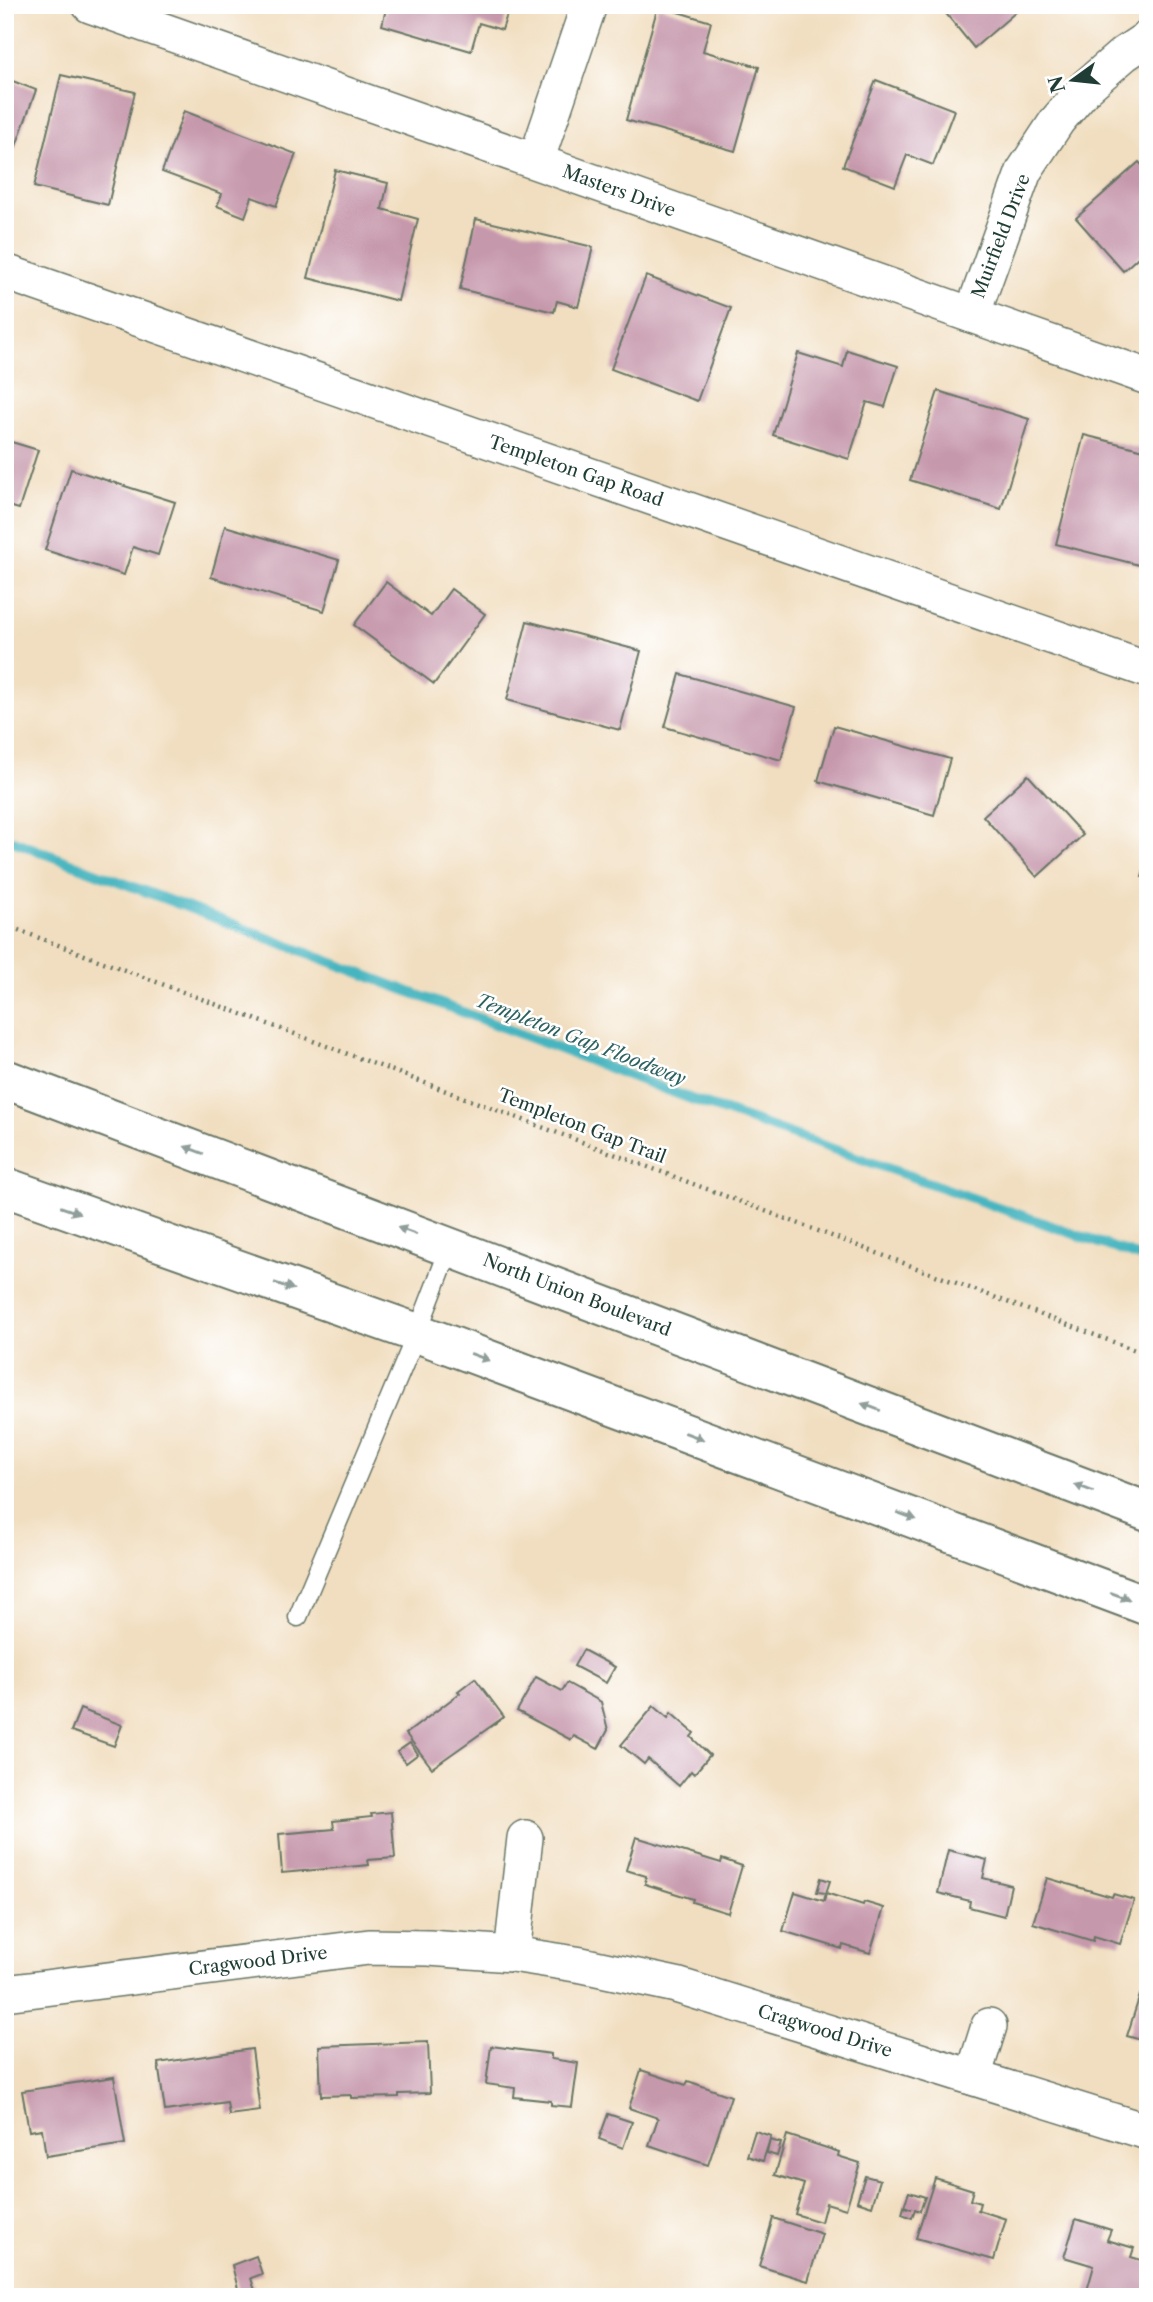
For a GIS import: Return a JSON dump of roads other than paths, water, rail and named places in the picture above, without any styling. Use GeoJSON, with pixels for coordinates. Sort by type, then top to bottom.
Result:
{"type":"FeatureCollection","features":[{"type":"Feature","properties":{"kind":"main road","name":"North Union Boulevard"},"geometry":{"type":"LineString","coordinates":[[5,1079],[1148,1512]]}},
{"type":"Feature","properties":{"kind":"main road"},"geometry":{"type":"LineString","coordinates":[[5,1187],[416,1333],[1148,1606]]}},
{"type":"Feature","properties":{"kind":"street"},"geometry":{"type":"LineString","coordinates":[[536,161],[589,5]]}},
{"type":"Feature","properties":{"kind":"street","name":"Masters Drive"},"geometry":{"type":"LineString","coordinates":[[97,6],[1148,377]]}},
{"type":"Feature","properties":{"kind":"street","name":"Muirfield Drive"},"geometry":{"type":"LineString","coordinates":[[971,316],[1024,171],[1057,121],[1086,87],[1124,54],[1148,38]]}},
{"type":"Feature","properties":{"kind":"street","name":"Templeton Gap Road"},"geometry":{"type":"LineString","coordinates":[[5,272],[1148,670]]}},
{"type":"Feature","properties":{"kind":"street"},"geometry":{"type":"LineString","coordinates":[[512,1954],[525,1838]]}},
{"type":"Feature","properties":{"kind":"street","name":"Cragwood Drive"},"geometry":{"type":"LineString","coordinates":[[5,1993],[369,1947],[512,1954],[582,1965],[676,1985],[1148,2132]]}},
{"type":"Feature","properties":{"kind":"street"},"geometry":{"type":"LineString","coordinates":[[973,2077],[989,2025]]}},
{"type":"Feature","properties":{"kind":"lane"},"geometry":{"type":"LineString","coordinates":[[298,1617],[450,1247]]}},
{"type":"Feature","properties":{"kind":"waterway","name":"Templeton Gap Floodway"},"geometry":{"type":"LineString","coordinates":[[5,838],[691,1099],[1148,1260]]}}]}
